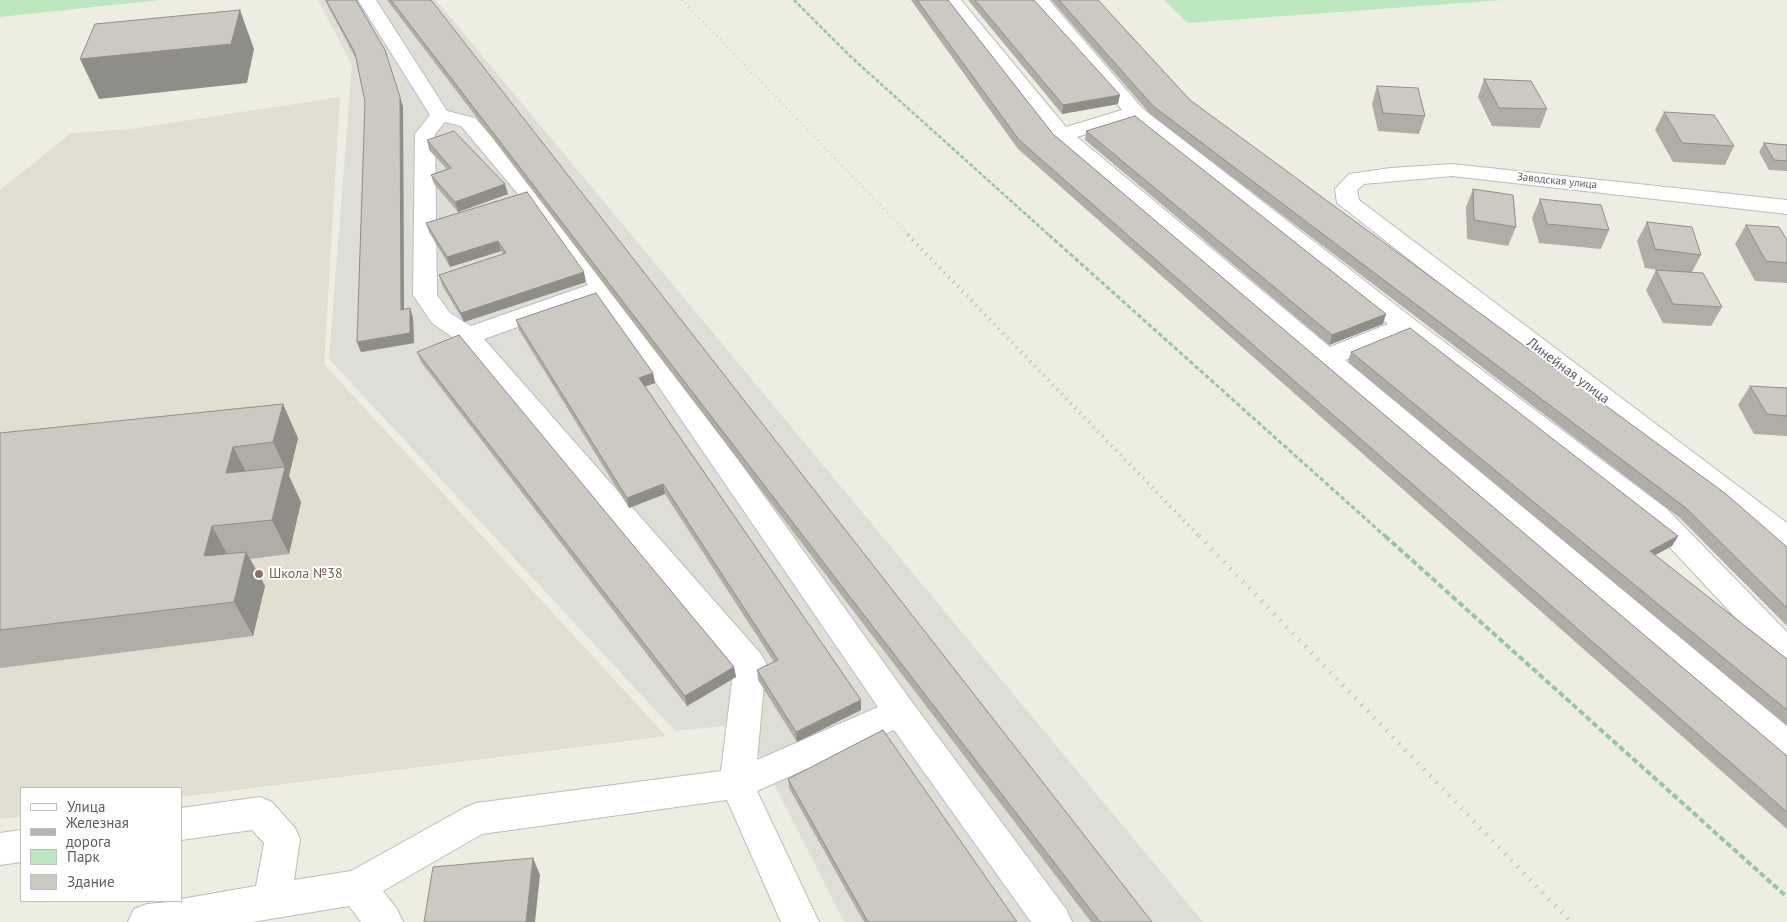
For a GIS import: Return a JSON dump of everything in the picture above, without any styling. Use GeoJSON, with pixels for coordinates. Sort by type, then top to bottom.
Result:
{"type":"FeatureCollection","features":[{"type":"Feature","properties":{"kind":"street"},"geometry":{"type":"LineString","coordinates":[[367,0],[440,116],[468,122],[518,199],[603,288],[900,712],[1053,922]]}},
{"type":"Feature","properties":{"kind":"street"},"geometry":{"type":"LineString","coordinates":[[952,0],[1062,135],[1787,746]]}},
{"type":"Feature","properties":{"kind":"street"},"geometry":{"type":"LineString","coordinates":[[1038,0],[1135,112],[1406,326],[1657,516],[1787,652]]}},
{"type":"Feature","properties":{"kind":"street"},"geometry":{"type":"LineString","coordinates":[[1062,135],[1135,112]]}},
{"type":"Feature","properties":{"kind":"street"},"geometry":{"type":"LineString","coordinates":[[440,116],[425,134],[434,224],[425,295],[441,318],[468,336],[750,663],[737,784],[800,922]]}},
{"type":"Feature","properties":{"kind":"street","name":"Заводская улица"},"geometry":{"type":"LineString","coordinates":[[1348,203],[1346,190],[1357,179],[1391,174],[1452,170],[1787,207]]}},
{"type":"Feature","properties":{"kind":"street","name":"Линейная улица"},"geometry":{"type":"LineString","coordinates":[[1348,203],[1787,538]]}},
{"type":"Feature","properties":{"kind":"street"},"geometry":{"type":"LineString","coordinates":[[468,336],[603,288]]}},
{"type":"Feature","properties":{"kind":"street"},"geometry":{"type":"LineString","coordinates":[[1326,358],[1406,326]]}},
{"type":"Feature","properties":{"kind":"street"},"geometry":{"type":"LineString","coordinates":[[147,922],[357,887],[476,819],[737,784],[900,712]]}},
{"type":"Feature","properties":{"kind":"street"},"geometry":{"type":"LineString","coordinates":[[182,824],[260,813],[282,839],[272,902]]}},
{"type":"Feature","properties":{"kind":"street"},"geometry":{"type":"LineString","coordinates":[[0,849],[20,846]]}},
{"type":"Feature","properties":{"kind":"street"},"geometry":{"type":"LineString","coordinates":[[357,887],[384,922]]}},
{"type":"Feature","properties":{"kind":"path"},"geometry":{"type":"LineString","coordinates":[[794,0],[858,64],[1787,897]]}},
{"type":"Feature","properties":{"kind":"shaded area"},"geometry":{"type":"Polygon","coordinates":[[[318,0],[436,0],[1203,922],[844,922],[744,724],[675,731],[329,359],[352,65],[318,0]]]}},
{"type":"Feature","properties":{"kind":"shaded area","name":"Школа №38"},"geometry":{"type":"Polygon","coordinates":[[[340,97],[324,364],[666,736],[182,797],[182,787],[20,787],[20,817],[0,819],[0,190],[71,133],[131,129],[340,97]]]}},
{"type":"Feature","properties":{"kind":"green space"},"geometry":{"type":"Polygon","coordinates":[[[0,0],[160,0],[0,17],[0,0]]]}},
{"type":"Feature","properties":{"kind":"green space"},"geometry":{"type":"Polygon","coordinates":[[[1164,0],[1503,0],[1188,23],[1164,0]]]}},
{"type":"Feature","properties":{"kind":"building"},"geometry":{"type":"Polygon","coordinates":[[[326,0],[356,0],[385,50],[400,97],[401,310],[410,308],[410,333],[357,342],[365,102],[355,53],[326,0]]]}},
{"type":"Feature","properties":{"kind":"building"},"geometry":{"type":"Polygon","coordinates":[[[391,0],[431,0],[1152,922],[1100,922],[391,0]]]}},
{"type":"Feature","properties":{"kind":"building"},"geometry":{"type":"Polygon","coordinates":[[[917,0],[948,0],[1053,134],[1787,756],[1787,812],[1019,140],[917,0]]]}},
{"type":"Feature","properties":{"kind":"building"},"geometry":{"type":"Polygon","coordinates":[[[975,0],[1034,0],[1120,95],[1063,105],[975,0]]]}},
{"type":"Feature","properties":{"kind":"building"},"geometry":{"type":"Polygon","coordinates":[[[1059,0],[1098,0],[1190,100],[1726,494],[1787,547],[1787,608],[1686,508],[1153,106],[1059,0]]]}},
{"type":"Feature","properties":{"kind":"building"},"geometry":{"type":"Polygon","coordinates":[[[240,10],[231,44],[80,59],[95,24],[240,10]]]}},
{"type":"Feature","properties":{"kind":"building"},"geometry":{"type":"Polygon","coordinates":[[[1484,79],[1531,81],[1547,109],[1499,108],[1484,79]]]}},
{"type":"Feature","properties":{"kind":"building"},"geometry":{"type":"Polygon","coordinates":[[[1377,86],[1418,88],[1425,116],[1383,113],[1377,86]]]}},
{"type":"Feature","properties":{"kind":"building"},"geometry":{"type":"Polygon","coordinates":[[[1664,112],[1714,115],[1734,146],[1682,143],[1664,112]]]}},
{"type":"Feature","properties":{"kind":"building"},"geometry":{"type":"Polygon","coordinates":[[[1135,116],[1386,314],[1332,335],[1086,131],[1135,116]]]}},
{"type":"Feature","properties":{"kind":"building"},"geometry":{"type":"Polygon","coordinates":[[[454,131],[505,184],[455,202],[431,175],[451,168],[427,140],[454,131]]]}},
{"type":"Feature","properties":{"kind":"building"},"geometry":{"type":"Polygon","coordinates":[[[1764,143],[1787,145],[1787,161],[1774,160],[1764,143]]]}},
{"type":"Feature","properties":{"kind":"building"},"geometry":{"type":"Polygon","coordinates":[[[1473,189],[1513,195],[1516,227],[1474,220],[1473,189]]]}},
{"type":"Feature","properties":{"kind":"building"},"geometry":{"type":"Polygon","coordinates":[[[527,192],[584,272],[461,313],[439,275],[506,253],[498,241],[447,257],[426,223],[527,192]]]}},
{"type":"Feature","properties":{"kind":"building"},"geometry":{"type":"Polygon","coordinates":[[[1540,199],[1601,205],[1609,230],[1547,224],[1540,199]]]}},
{"type":"Feature","properties":{"kind":"building"},"geometry":{"type":"Polygon","coordinates":[[[1647,222],[1692,227],[1701,255],[1655,249],[1647,222]]]}},
{"type":"Feature","properties":{"kind":"building"},"geometry":{"type":"Polygon","coordinates":[[[1746,225],[1779,227],[1787,240],[1787,263],[1766,261],[1746,225]]]}},
{"type":"Feature","properties":{"kind":"building"},"geometry":{"type":"Polygon","coordinates":[[[1656,270],[1703,273],[1722,307],[1673,304],[1656,270]]]}},
{"type":"Feature","properties":{"kind":"building"},"geometry":{"type":"Polygon","coordinates":[[[596,293],[653,373],[639,378],[861,700],[796,732],[757,670],[778,660],[663,484],[627,498],[516,320],[596,293]]]}},
{"type":"Feature","properties":{"kind":"building"},"geometry":{"type":"Polygon","coordinates":[[[1410,328],[1678,536],[1650,551],[1787,659],[1787,710],[1351,352],[1410,328]]]}},
{"type":"Feature","properties":{"kind":"building"},"geometry":{"type":"Polygon","coordinates":[[[459,335],[734,667],[685,696],[417,352],[459,335]]]}},
{"type":"Feature","properties":{"kind":"building"},"geometry":{"type":"Polygon","coordinates":[[[1750,386],[1787,388],[1787,416],[1767,414],[1750,386]]]}},
{"type":"Feature","properties":{"kind":"building"},"geometry":{"type":"Polygon","coordinates":[[[283,404],[273,442],[233,447],[226,473],[285,467],[272,520],[212,526],[204,556],[246,552],[234,602],[0,630],[0,433],[283,404]]]}},
{"type":"Feature","properties":{"kind":"building"},"geometry":{"type":"Polygon","coordinates":[[[883,730],[1017,922],[868,922],[788,779],[883,730]]]}},
{"type":"Feature","properties":{"kind":"building"},"geometry":{"type":"Polygon","coordinates":[[[533,858],[526,922],[424,922],[433,867],[533,858]]]}},
{"type":"Feature","properties":{"kind":"railway"},"geometry":{"type":"LineString","coordinates":[[682,0],[910,236]]}},
{"type":"Feature","properties":{"kind":"railway"},"geometry":{"type":"LineString","coordinates":[[908,235],[1200,537]]}},
{"type":"Feature","properties":{"kind":"railway"},"geometry":{"type":"LineString","coordinates":[[1199,536],[1571,922]]}},
{"type":"Feature","properties":{"kind":"place","name":"Школа №38"},"geometry":{"type":"Point","coordinates":[259,574]}}]}
